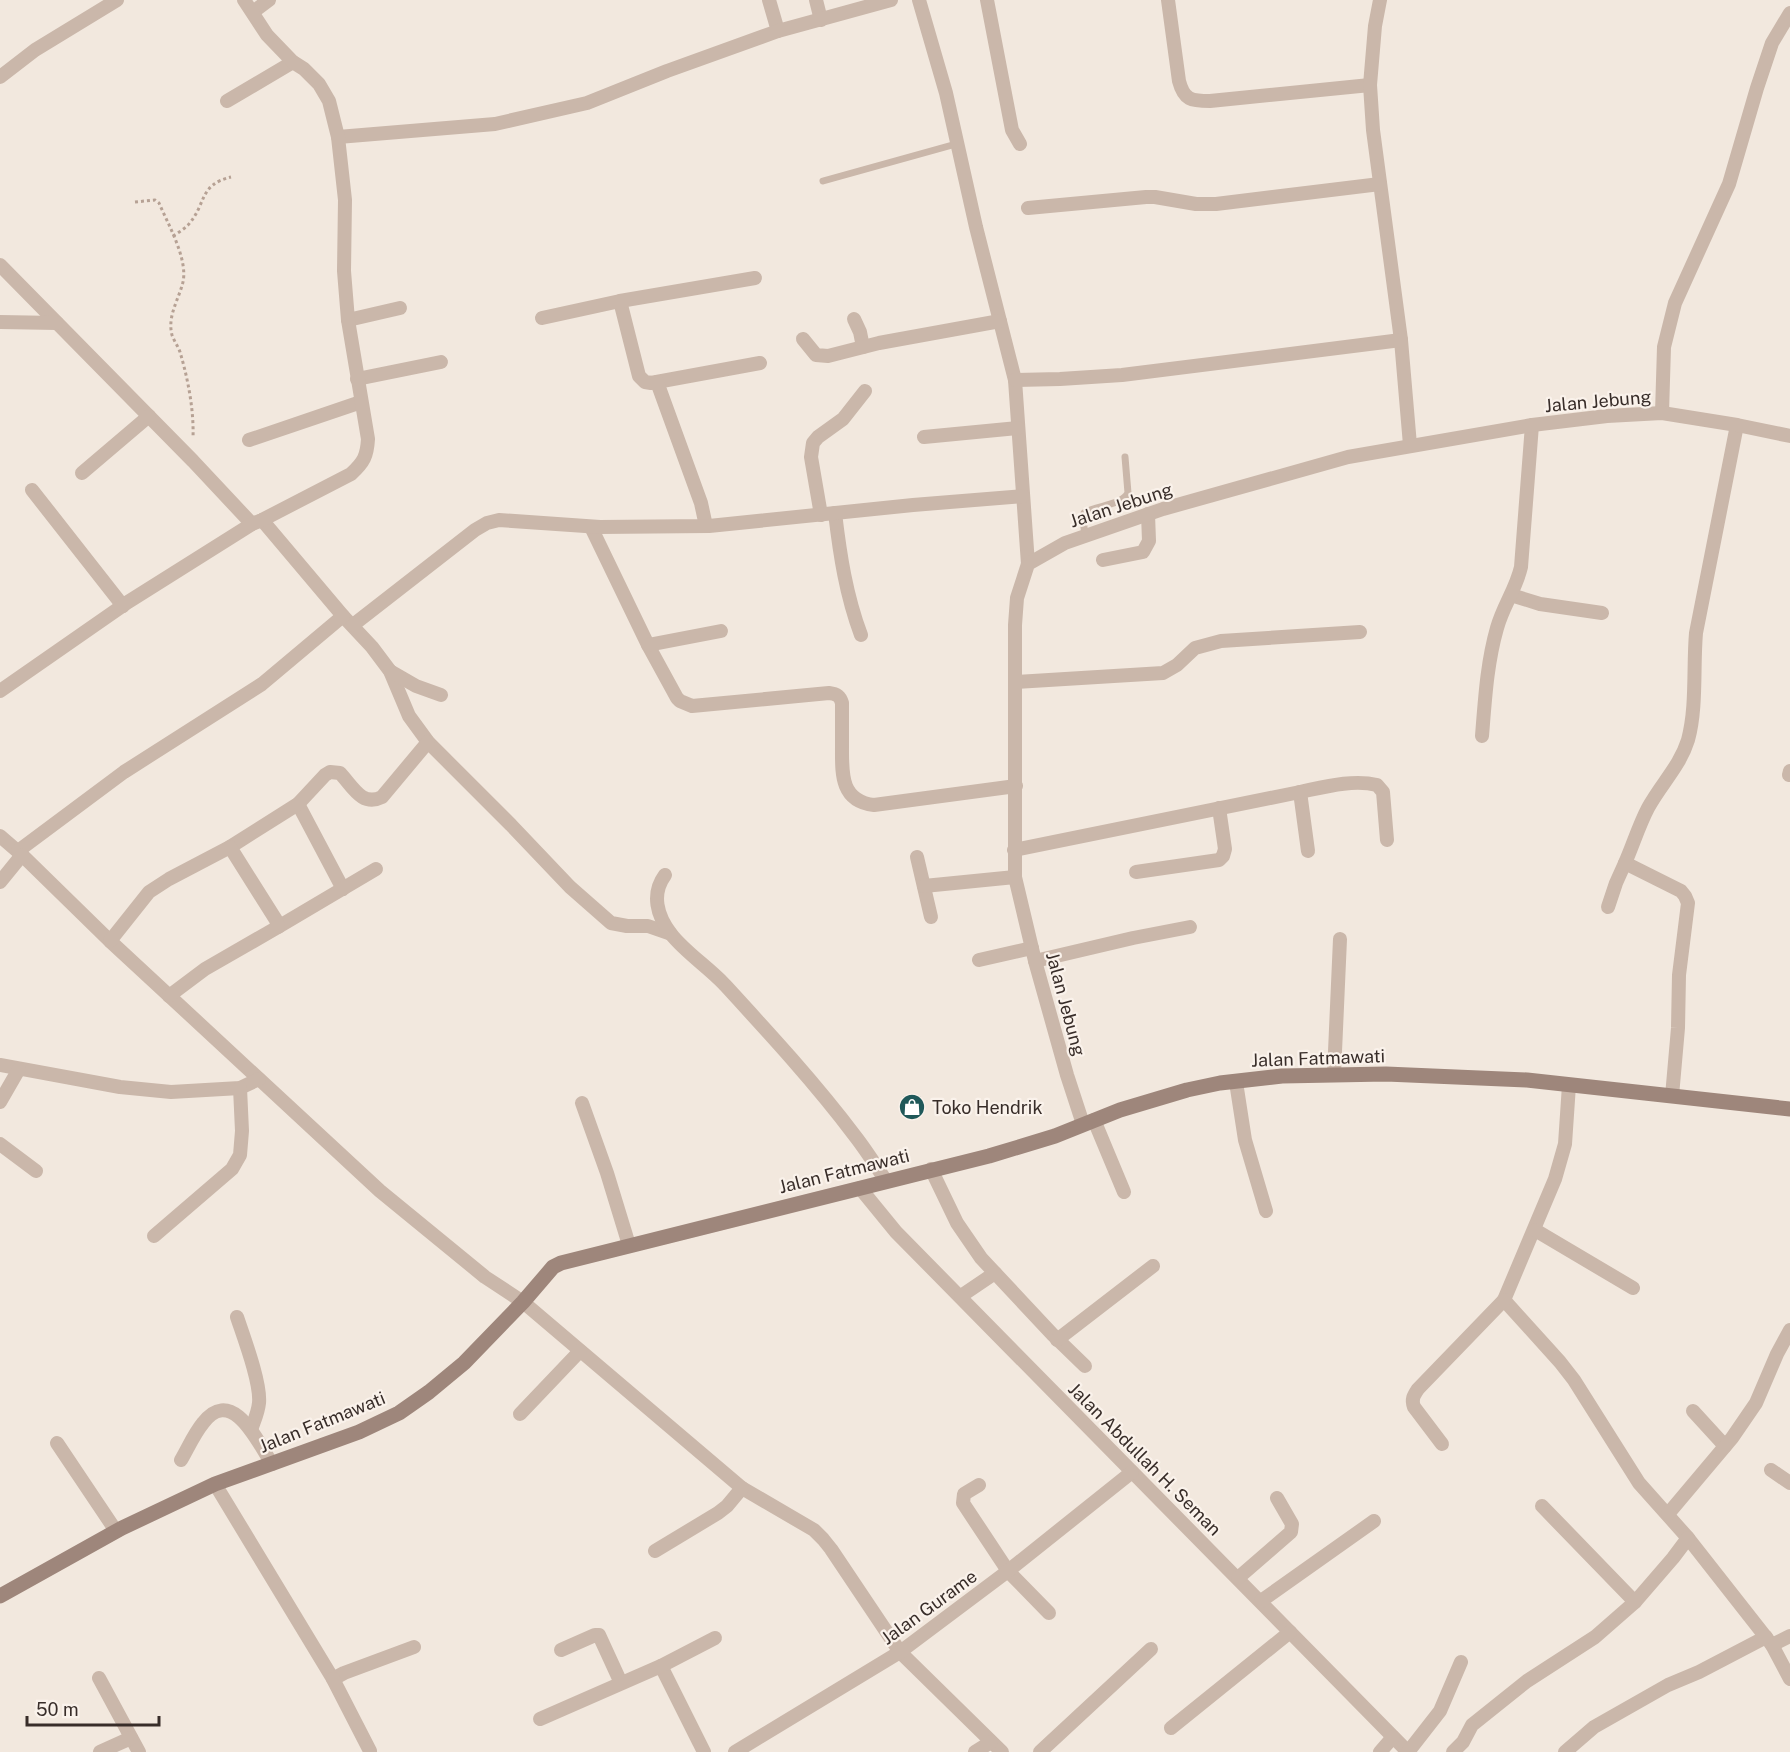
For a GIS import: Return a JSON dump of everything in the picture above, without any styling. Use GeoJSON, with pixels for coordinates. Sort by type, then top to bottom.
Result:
{"type":"FeatureCollection","features":[{"type":"Feature","properties":{"kind":"street"},"geometry":{"type":"LineString","coordinates":[[0,77],[35,50],[117,0]]}},
{"type":"Feature","properties":{"kind":"street"},"geometry":{"type":"LineString","coordinates":[[0,691],[123,606],[257,522],[351,474],[362,465],[367,452],[368,439],[348,320],[344,271],[345,200],[338,137],[329,101],[319,84],[293,62],[267,35],[244,0]]}},
{"type":"Feature","properties":{"kind":"street"},"geometry":{"type":"LineString","coordinates":[[253,12],[269,0]]}},
{"type":"Feature","properties":{"kind":"street"},"geometry":{"type":"LineString","coordinates":[[768,0],[778,31]]}},
{"type":"Feature","properties":{"kind":"street"},"geometry":{"type":"LineString","coordinates":[[816,0],[821,20]]}},
{"type":"Feature","properties":{"kind":"street"},"geometry":{"type":"LineString","coordinates":[[338,137],[495,124],[587,103],[778,31],[891,0]]}},
{"type":"Feature","properties":{"kind":"street"},"geometry":{"type":"LineString","coordinates":[[921,0],[946,93],[956,144],[1015,380],[1028,564]]}},
{"type":"Feature","properties":{"kind":"street"},"geometry":{"type":"LineString","coordinates":[[987,0],[1012,130],[1020,144]]}},
{"type":"Feature","properties":{"kind":"street"},"geometry":{"type":"LineString","coordinates":[[1168,0],[1179,81],[1182,90],[1190,99],[1210,101],[1370,85]]}},
{"type":"Feature","properties":{"kind":"street"},"geometry":{"type":"LineString","coordinates":[[1380,0],[1375,26],[1370,85],[1380,184],[1401,340],[1410,445]]}},
{"type":"Feature","properties":{"kind":"street"},"geometry":{"type":"LineString","coordinates":[[1662,413],[1664,346],[1675,303],[1729,184],[1772,43],[1786,26],[1790,13]]}},
{"type":"Feature","properties":{"kind":"street"},"geometry":{"type":"LineString","coordinates":[[227,101],[293,62]]}},
{"type":"Feature","properties":{"kind":"street"},"geometry":{"type":"LineString","coordinates":[[1028,208],[1146,197],[1196,204],[1216,204],[1380,184]]}},
{"type":"Feature","properties":{"kind":"street"},"geometry":{"type":"LineString","coordinates":[[0,266],[193,461],[257,522],[372,647],[390,671],[409,716],[428,742],[570,887],[611,923],[648,926],[671,934]]}},
{"type":"Feature","properties":{"kind":"street"},"geometry":{"type":"LineString","coordinates":[[542,318],[620,301],[754,278]]}},
{"type":"Feature","properties":{"kind":"street"},"geometry":{"type":"LineString","coordinates":[[620,301],[639,376],[645,382],[657,382],[760,363]]}},
{"type":"Feature","properties":{"kind":"street"},"geometry":{"type":"LineString","coordinates":[[348,320],[399,308]]}},
{"type":"Feature","properties":{"kind":"street"},"geometry":{"type":"LineString","coordinates":[[854,319],[863,347]]}},
{"type":"Feature","properties":{"kind":"street"},"geometry":{"type":"LineString","coordinates":[[803,339],[812,352],[822,357],[1000,321]]}},
{"type":"Feature","properties":{"kind":"street"},"geometry":{"type":"LineString","coordinates":[[0,322],[57,322]]}},
{"type":"Feature","properties":{"kind":"street"},"geometry":{"type":"LineString","coordinates":[[1015,380],[1122,375],[1401,340]]}},
{"type":"Feature","properties":{"kind":"street"},"geometry":{"type":"LineString","coordinates":[[357,379],[441,362]]}},
{"type":"Feature","properties":{"kind":"street"},"geometry":{"type":"LineString","coordinates":[[657,382],[701,503],[706,526]]}},
{"type":"Feature","properties":{"kind":"street"},"geometry":{"type":"LineString","coordinates":[[861,635],[853,615],[811,457],[813,443],[818,437],[843,419],[866,391]]}},
{"type":"Feature","properties":{"kind":"street"},"geometry":{"type":"LineString","coordinates":[[249,440],[361,402]]}},
{"type":"Feature","properties":{"kind":"street","name":"Jalan Jebung"},"geometry":{"type":"LineString","coordinates":[[1124,1192],[1067,1075],[1033,954],[1015,878],[1015,625],[1017,598],[1028,564],[1065,543],[1148,514],[1348,457],[1410,445],[1532,425],[1607,416],[1662,413],[1790,436]]}},
{"type":"Feature","properties":{"kind":"street"},"geometry":{"type":"LineString","coordinates":[[82,473],[149,416]]}},
{"type":"Feature","properties":{"kind":"street"},"geometry":{"type":"LineString","coordinates":[[1482,736],[1487,672],[1496,629],[1517,583],[1521,567],[1532,425]]}},
{"type":"Feature","properties":{"kind":"street"},"geometry":{"type":"LineString","coordinates":[[1608,907],[1649,807],[1680,761],[1688,740],[1693,702],[1696,633],[1737,425]]}},
{"type":"Feature","properties":{"kind":"street"},"geometry":{"type":"LineString","coordinates":[[924,437],[1018,428]]}},
{"type":"Feature","properties":{"kind":"street"},"geometry":{"type":"LineString","coordinates":[[32,490],[123,606]]}},
{"type":"Feature","properties":{"kind":"street"},"geometry":{"type":"LineString","coordinates":[[0,882],[20,853],[124,772],[262,684],[487,523],[513,520],[591,527],[706,526],[1023,496]]}},
{"type":"Feature","properties":{"kind":"street"},"geometry":{"type":"LineString","coordinates":[[1103,560],[1138,555],[1143,552],[1149,541],[1148,514]]}},
{"type":"Feature","properties":{"kind":"street"},"geometry":{"type":"LineString","coordinates":[[591,527],[648,645],[680,702],[692,706],[830,693],[839,696],[842,703],[844,784],[858,801],[874,805],[1016,786]]}},
{"type":"Feature","properties":{"kind":"street"},"geometry":{"type":"LineString","coordinates":[[1510,595],[1553,607],[1602,614]]}},
{"type":"Feature","properties":{"kind":"street"},"geometry":{"type":"LineString","coordinates":[[648,645],[721,631]]}},
{"type":"Feature","properties":{"kind":"street"},"geometry":{"type":"LineString","coordinates":[[1015,682],[1163,673],[1177,665],[1195,648],[1221,641],[1360,632]]}},
{"type":"Feature","properties":{"kind":"street"},"geometry":{"type":"LineString","coordinates":[[390,671],[416,686],[441,695]]}},
{"type":"Feature","properties":{"kind":"street"},"geometry":{"type":"LineString","coordinates":[[110,941],[149,892],[230,847],[298,804],[326,775],[340,773],[364,799],[369,801],[378,799],[428,742]]}},
{"type":"Feature","properties":{"kind":"street"},"geometry":{"type":"LineString","coordinates":[[1014,850],[1335,785],[1365,783],[1377,785],[1383,792],[1387,840]]}},
{"type":"Feature","properties":{"kind":"street"},"geometry":{"type":"LineString","coordinates":[[1300,792],[1308,850]]}},
{"type":"Feature","properties":{"kind":"street"},"geometry":{"type":"LineString","coordinates":[[298,804],[344,889]]}},
{"type":"Feature","properties":{"kind":"street"},"geometry":{"type":"LineString","coordinates":[[1136,872],[1219,860],[1225,849],[1219,808]]}},
{"type":"Feature","properties":{"kind":"street"},"geometry":{"type":"LineString","coordinates":[[0,836],[380,1191],[485,1277],[523,1302],[742,1488],[814,1530],[831,1549],[900,1652],[1002,1752]]}},
{"type":"Feature","properties":{"kind":"street"},"geometry":{"type":"LineString","coordinates":[[230,847],[276,920],[278,927]]}},
{"type":"Feature","properties":{"kind":"street"},"geometry":{"type":"LineString","coordinates":[[917,857],[931,917]]}},
{"type":"Feature","properties":{"kind":"street"},"geometry":{"type":"LineString","coordinates":[[1625,863],[1681,891],[1688,903],[1679,975],[1678,1028],[1672,1096]]}},
{"type":"Feature","properties":{"kind":"street"},"geometry":{"type":"LineString","coordinates":[[169,996],[205,969],[376,869]]}},
{"type":"Feature","properties":{"kind":"street"},"geometry":{"type":"LineString","coordinates":[[665,875],[657,890],[657,909],[671,934],[724,984],[787,1054],[855,1136],[886,1181]]}},
{"type":"Feature","properties":{"kind":"street"},"geometry":{"type":"LineString","coordinates":[[924,886],[1015,878]]}},
{"type":"Feature","properties":{"kind":"street"},"geometry":{"type":"LineString","coordinates":[[979,960],[1033,954],[1190,927]]}},
{"type":"Feature","properties":{"kind":"street"},"geometry":{"type":"LineString","coordinates":[[1334,1074],[1340,939]]}},
{"type":"Feature","properties":{"kind":"street"},"geometry":{"type":"LineString","coordinates":[[0,1065],[120,1087],[171,1092],[240,1088],[259,1079]]}},
{"type":"Feature","properties":{"kind":"street"},"geometry":{"type":"LineString","coordinates":[[0,1102],[19,1069]]}},
{"type":"Feature","properties":{"kind":"street","name":"Jalan Fatmawati"},"geometry":{"type":"LineString","coordinates":[[0,1596],[116,1531],[215,1484],[359,1432],[399,1413],[464,1363],[553,1267],[561,1263],[989,1156],[1035,1142],[1120,1110],[1187,1090],[1282,1076],[1386,1074],[1569,1085],[1790,1109]]}},
{"type":"Feature","properties":{"kind":"street"},"geometry":{"type":"LineString","coordinates":[[1236,1082],[1245,1140],[1266,1211]]}},
{"type":"Feature","properties":{"kind":"street"},"geometry":{"type":"LineString","coordinates":[[1442,1444],[1414,1407],[1413,1396],[1504,1300],[1555,1179],[1564,1144],[1569,1085]]}},
{"type":"Feature","properties":{"kind":"street"},"geometry":{"type":"LineString","coordinates":[[154,1236],[232,1169],[240,1155],[242,1131],[240,1088]]}},
{"type":"Feature","properties":{"kind":"street"},"geometry":{"type":"LineString","coordinates":[[582,1103],[629,1245]]}},
{"type":"Feature","properties":{"kind":"street"},"geometry":{"type":"LineString","coordinates":[[0,1144],[36,1171]]}},
{"type":"Feature","properties":{"kind":"street"},"geometry":{"type":"LineString","coordinates":[[931,1169],[957,1223],[981,1258],[1057,1340],[1085,1366]]}},
{"type":"Feature","properties":{"kind":"street","name":"Jalan Abdullah H. Seman"},"geometry":{"type":"LineString","coordinates":[[860,1188],[896,1232],[1408,1752]]}},
{"type":"Feature","properties":{"kind":"street"},"geometry":{"type":"LineString","coordinates":[[1535,1230],[1633,1288]]}},
{"type":"Feature","properties":{"kind":"street"},"geometry":{"type":"LineString","coordinates":[[1057,1340],[1153,1266]]}},
{"type":"Feature","properties":{"kind":"street"},"geometry":{"type":"LineString","coordinates":[[961,1296],[995,1274]]}},
{"type":"Feature","properties":{"kind":"street"},"geometry":{"type":"LineString","coordinates":[[1504,1300],[1574,1380],[1639,1483],[1688,1538],[1769,1641],[1790,1680]]}},
{"type":"Feature","properties":{"kind":"street"},"geometry":{"type":"LineString","coordinates":[[237,1317],[257,1383],[260,1401],[251,1430]]}},
{"type":"Feature","properties":{"kind":"street"},"geometry":{"type":"LineString","coordinates":[[1668,1514],[1725,1446],[1756,1402],[1790,1330]]}},
{"type":"Feature","properties":{"kind":"street"},"geometry":{"type":"LineString","coordinates":[[520,1414],[580,1351]]}},
{"type":"Feature","properties":{"kind":"street"},"geometry":{"type":"LineString","coordinates":[[181,1460],[204,1422],[214,1413],[224,1410],[234,1412],[251,1430],[272,1464]]}},
{"type":"Feature","properties":{"kind":"street"},"geometry":{"type":"LineString","coordinates":[[1693,1411],[1725,1446]]}},
{"type":"Feature","properties":{"kind":"street"},"geometry":{"type":"LineString","coordinates":[[57,1443],[116,1531]]}},
{"type":"Feature","properties":{"kind":"street"},"geometry":{"type":"LineString","coordinates":[[1771,1470],[1790,1484]]}},
{"type":"Feature","properties":{"kind":"street","name":"Jalan Gurame"},"geometry":{"type":"LineString","coordinates":[[735,1752],[900,1652],[1008,1571],[1132,1472]]}},
{"type":"Feature","properties":{"kind":"street"},"geometry":{"type":"LineString","coordinates":[[215,1484],[333,1679],[370,1751]]}},
{"type":"Feature","properties":{"kind":"street"},"geometry":{"type":"LineString","coordinates":[[979,1485],[964,1494],[963,1503],[1008,1571],[1049,1612]]}},
{"type":"Feature","properties":{"kind":"street"},"geometry":{"type":"LineString","coordinates":[[655,1551],[718,1513],[742,1488]]}},
{"type":"Feature","properties":{"kind":"street"},"geometry":{"type":"LineString","coordinates":[[1238,1578],[1291,1532],[1292,1524],[1276,1498]]}},
{"type":"Feature","properties":{"kind":"street"},"geometry":{"type":"LineString","coordinates":[[1542,1506],[1635,1602]]}},
{"type":"Feature","properties":{"kind":"street"},"geometry":{"type":"LineString","coordinates":[[1261,1601],[1374,1521]]}},
{"type":"Feature","properties":{"kind":"street"},"geometry":{"type":"LineString","coordinates":[[1453,1752],[1463,1742],[1472,1725],[1527,1681],[1595,1637],[1635,1602],[1688,1538]]}},
{"type":"Feature","properties":{"kind":"street"},"geometry":{"type":"LineString","coordinates":[[1172,1728],[1290,1632]]}},
{"type":"Feature","properties":{"kind":"street"},"geometry":{"type":"LineString","coordinates":[[561,1650],[599,1635],[621,1683]]}},
{"type":"Feature","properties":{"kind":"street"},"geometry":{"type":"LineString","coordinates":[[1565,1752],[1594,1727],[1668,1685],[1769,1641],[1790,1636]]}},
{"type":"Feature","properties":{"kind":"street"},"geometry":{"type":"LineString","coordinates":[[540,1719],[661,1666],[715,1638]]}},
{"type":"Feature","properties":{"kind":"street"},"geometry":{"type":"LineString","coordinates":[[333,1679],[414,1647]]}},
{"type":"Feature","properties":{"kind":"street"},"geometry":{"type":"LineString","coordinates":[[1040,1752],[1151,1649]]}},
{"type":"Feature","properties":{"kind":"street"},"geometry":{"type":"LineString","coordinates":[[1408,1752],[1440,1711],[1461,1662]]}},
{"type":"Feature","properties":{"kind":"street"},"geometry":{"type":"LineString","coordinates":[[661,1666],[704,1752]]}},
{"type":"Feature","properties":{"kind":"street"},"geometry":{"type":"LineString","coordinates":[[99,1678],[139,1752]]}},
{"type":"Feature","properties":{"kind":"street"},"geometry":{"type":"LineString","coordinates":[[1380,1752],[1393,1737]]}},
{"type":"Feature","properties":{"kind":"street"},"geometry":{"type":"LineString","coordinates":[[100,1752],[131,1738]]}},
{"type":"Feature","properties":{"kind":"street"},"geometry":{"type":"LineString","coordinates":[[975,1752],[991,1742]]}},
{"type":"Feature","properties":{"kind":"lane"},"geometry":{"type":"LineString","coordinates":[[823,181],[956,144]]}},
{"type":"Feature","properties":{"kind":"lane"},"geometry":{"type":"LineString","coordinates":[[1085,536],[1084,513],[1123,499],[1128,493],[1125,457]]}},
{"type":"Feature","properties":{"kind":"path"},"geometry":{"type":"LineString","coordinates":[[173,236],[188,225],[209,187],[231,177]]}},
{"type":"Feature","properties":{"kind":"path"},"geometry":{"type":"LineString","coordinates":[[135,202],[155,200],[159,203],[179,250],[183,280],[172,314],[172,334],[179,351],[189,391],[194,423],[193,461]]}},
{"type":"Feature","properties":{"kind":"place","name":"Toko Hendrik"},"geometry":{"type":"Point","coordinates":[912,1107]}}]}
